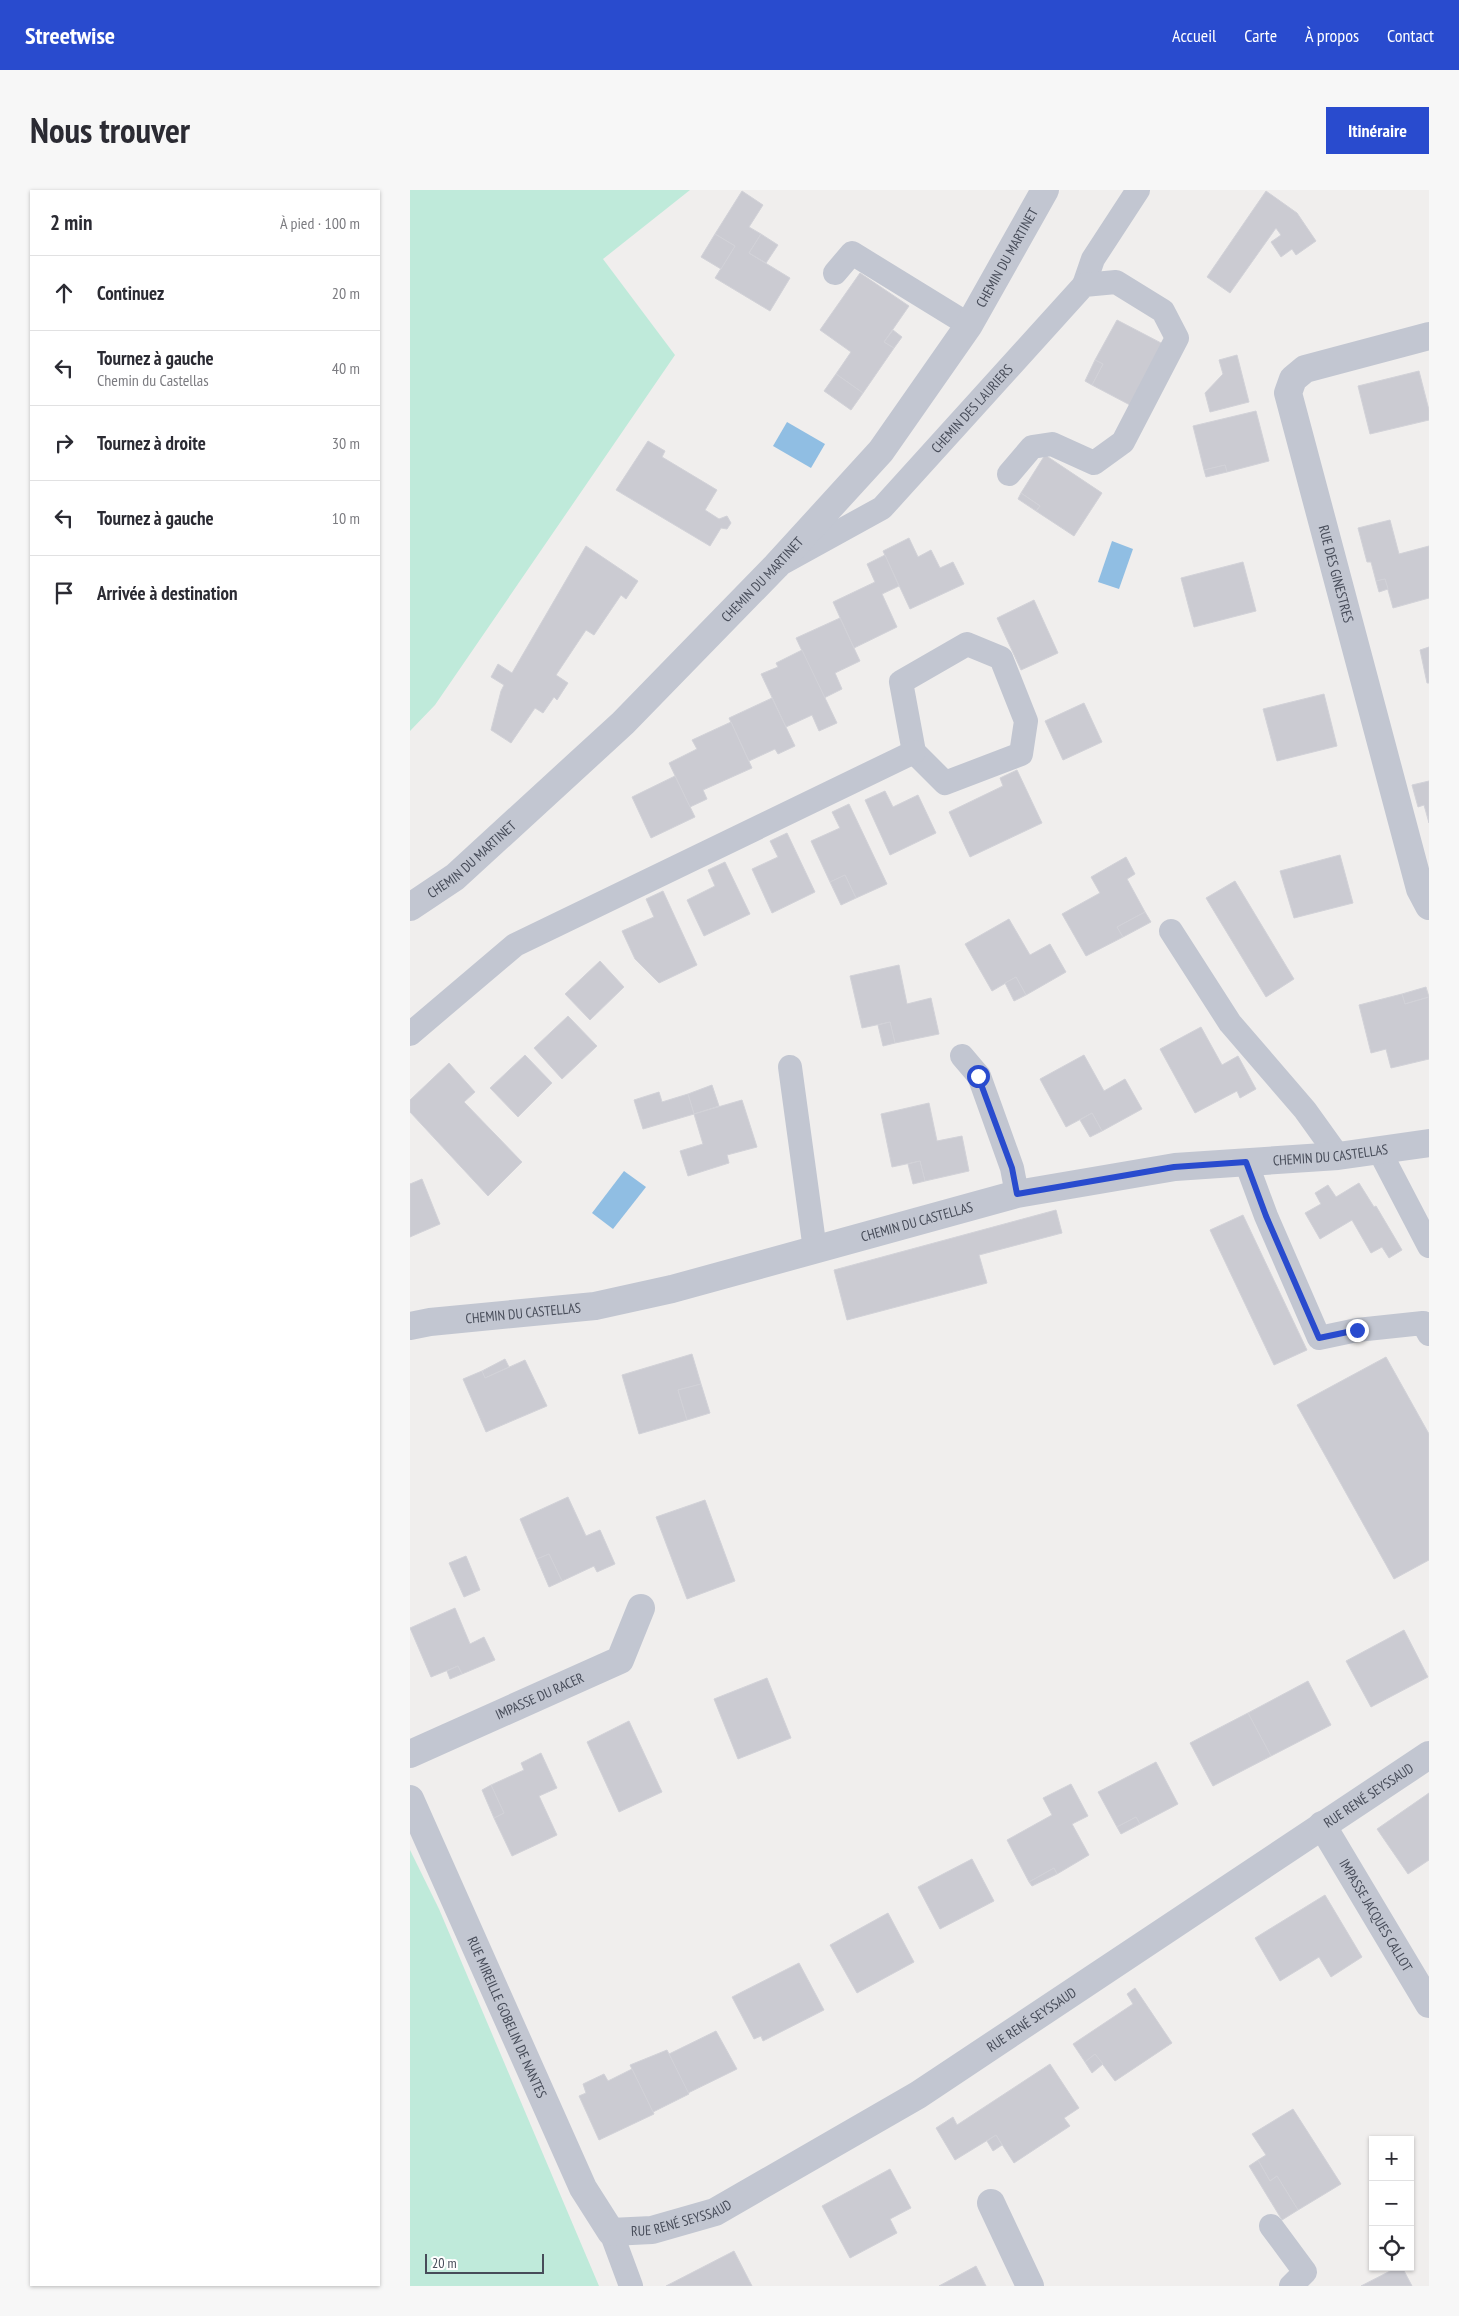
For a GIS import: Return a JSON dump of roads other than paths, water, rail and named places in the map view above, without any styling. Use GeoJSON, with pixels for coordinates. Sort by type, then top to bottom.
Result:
{"type":"FeatureCollection","features":[{"type":"Feature","properties":{"kind":"street","name":"CHEMIN DU MARTINET"},"geometry":{"type":"LineString","coordinates":[[410,907],[454,877],[623,723],[776,566],[881,451],[969,325],[1044,191]]}},
{"type":"Feature","properties":{"kind":"street","name":"RUE DES GINESTRES"},"geometry":{"type":"LineString","coordinates":[[1429,336],[1305,369],[1293,379],[1288,394],[1420,889],[1429,906]]}},
{"type":"Feature","properties":{"kind":"street","name":"CHEMIN DU CASTELLAS"},"geometry":{"type":"LineString","coordinates":[[410,1326],[430,1322],[595,1306],[672,1289],[1017,1194],[1174,1167],[1338,1156],[1380,1152],[1429,1143]]}},
{"type":"Feature","properties":{"kind":"street","name":"IMPASSE DU RACER"},"geometry":{"type":"LineString","coordinates":[[410,1754],[620,1660],[641,1608]]}},
{"type":"Feature","properties":{"kind":"street","name":"RUE RENÉ SEYSSAUD"},"geometry":{"type":"LineString","coordinates":[[611,2232],[652,2230],[715,2212],[918,2095],[1429,1754]]}},
{"type":"Feature","properties":{"kind":"street","name":"RUE MIREILLE GOBELIN DE NANTES"},"geometry":{"type":"LineString","coordinates":[[410,1799],[583,2188],[611,2232]]}},
{"type":"Feature","properties":{"kind":"street","name":"IMPASSE JACQUES CALLOT"},"geometry":{"type":"LineString","coordinates":[[1322,1825],[1429,2004]]}},
{"type":"Feature","properties":{"kind":"street"},"geometry":{"type":"LineString","coordinates":[[991,2203],[1030,2286]]}},
{"type":"Feature","properties":{"kind":"lane"},"geometry":{"type":"LineString","coordinates":[[1009,474],[1032,447],[1052,444],[1094,463],[1123,442],[1177,338],[1163,311],[1116,282],[1084,285],[1094,259],[1138,190]]}},
{"type":"Feature","properties":{"kind":"lane"},"geometry":{"type":"LineString","coordinates":[[835,273],[852,253],[969,325]]}},
{"type":"Feature","properties":{"kind":"lane","name":"CHEMIN DES LAURIERS"},"geometry":{"type":"LineString","coordinates":[[776,566],[882,508],[1084,285]]}},
{"type":"Feature","properties":{"kind":"lane"},"geometry":{"type":"LineString","coordinates":[[967,644],[1001,658],[1026,722],[1021,754],[946,783],[914,752],[901,682],[967,644]]}},
{"type":"Feature","properties":{"kind":"lane"},"geometry":{"type":"LineString","coordinates":[[410,1034],[516,944],[914,752]]}},
{"type":"Feature","properties":{"kind":"lane"},"geometry":{"type":"LineString","coordinates":[[1171,931],[1230,1023],[1306,1110],[1338,1156]]}},
{"type":"Feature","properties":{"kind":"lane"},"geometry":{"type":"LineString","coordinates":[[962,1056],[978,1076],[1012,1168],[1017,1194]]}},
{"type":"Feature","properties":{"kind":"lane"},"geometry":{"type":"LineString","coordinates":[[790,1067],[814,1250]]}},
{"type":"Feature","properties":{"kind":"lane"},"geometry":{"type":"LineString","coordinates":[[1380,1152],[1429,1246]]}},
{"type":"Feature","properties":{"kind":"lane"},"geometry":{"type":"LineString","coordinates":[[1246,1162],[1266,1216],[1319,1338],[1357,1330],[1423,1323],[1429,1334]]}},
{"type":"Feature","properties":{"kind":"lane"},"geometry":{"type":"LineString","coordinates":[[1271,2226],[1305,2272],[1291,2286]]}},
{"type":"Feature","properties":{"kind":"lane"},"geometry":{"type":"LineString","coordinates":[[611,2232],[631,2286]]}},
{"type":"Feature","properties":{"kind":"water"},"geometry":{"type":"Polygon","coordinates":[[[787,422],[825,444],[811,468],[773,446],[787,422]]]}},
{"type":"Feature","properties":{"kind":"water"},"geometry":{"type":"Polygon","coordinates":[[[1112,541],[1133,549],[1119,589],[1098,582],[1112,541]]]}},
{"type":"Feature","properties":{"kind":"water"},"geometry":{"type":"Polygon","coordinates":[[[624,1171],[646,1187],[613,1229],[592,1213],[624,1171]]]}}]}
